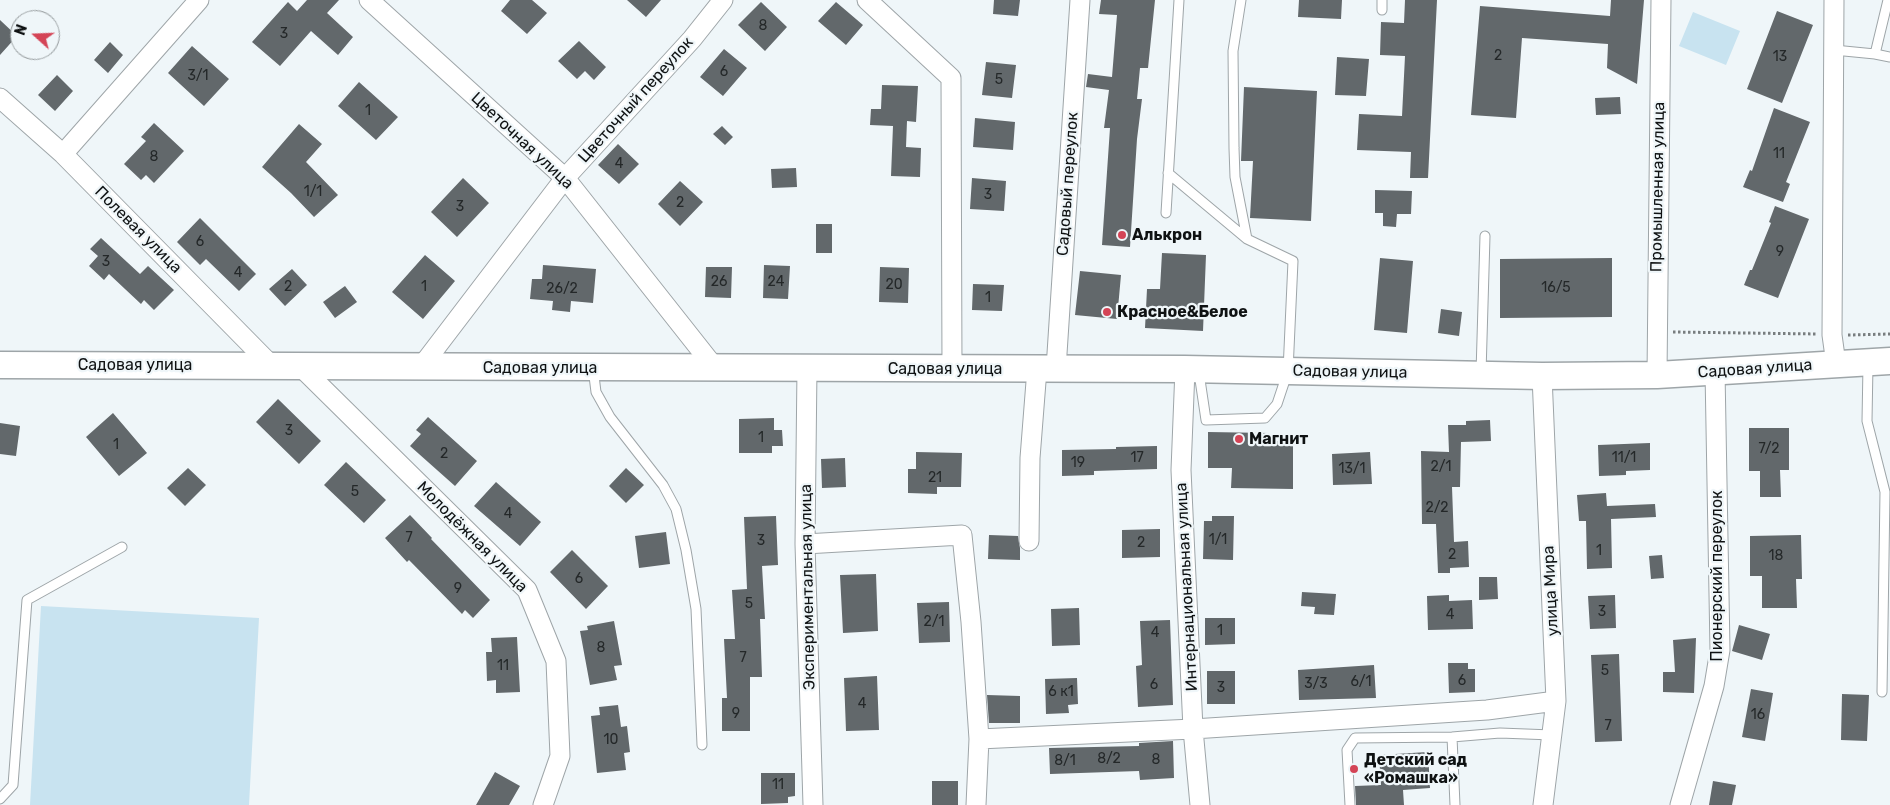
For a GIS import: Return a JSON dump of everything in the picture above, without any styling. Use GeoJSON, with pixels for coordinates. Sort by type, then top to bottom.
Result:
{"type":"FeatureCollection","features":[{"type":"Feature","properties":{"kind":"main road","name":"Садовая улица"},"geometry":{"type":"LineString","coordinates":[[0,365],[1192,370],[1542,376],[1657,375],[1879,361]]}},
{"type":"Feature","properties":{"kind":"street"},"geometry":{"type":"LineString","coordinates":[[63,154],[199,0]]}},
{"type":"Feature","properties":{"kind":"street","name":"Цветочная улица"},"geometry":{"type":"LineString","coordinates":[[369,0],[565,178],[715,368]]}},
{"type":"Feature","properties":{"kind":"street","name":"Цветочный переулок"},"geometry":{"type":"LineString","coordinates":[[421,367],[565,178],[692,39],[723,0]]}},
{"type":"Feature","properties":{"kind":"street"},"geometry":{"type":"LineString","coordinates":[[868,0],[951,78],[952,369]]}},
{"type":"Feature","properties":{"kind":"street","name":"Садовый переулок"},"geometry":{"type":"LineString","coordinates":[[1028,540],[1030,458],[1046,369],[1080,0]]}},
{"type":"Feature","properties":{"kind":"street","name":"Промышленная улица"},"geometry":{"type":"LineString","coordinates":[[1657,375],[1661,0]]}},
{"type":"Feature","properties":{"kind":"street"},"geometry":{"type":"LineString","coordinates":[[1834,0],[1832,335],[1836,364]]}},
{"type":"Feature","properties":{"kind":"street","name":"Полевая улица"},"geometry":{"type":"LineString","coordinates":[[0,98],[63,154],[272,366]]}},
{"type":"Feature","properties":{"kind":"street","name":"Молодёжная улица"},"geometry":{"type":"LineString","coordinates":[[301,367],[527,590],[556,661],[560,756],[543,805]]}},
{"type":"Feature","properties":{"kind":"street","name":"Экспериментальная улица"},"geometry":{"type":"LineString","coordinates":[[807,368],[805,544],[813,805]]}},
{"type":"Feature","properties":{"kind":"street","name":"Интернациональная улица"},"geometry":{"type":"LineString","coordinates":[[1192,370],[1181,470],[1193,729],[1200,805]]}},
{"type":"Feature","properties":{"kind":"street","name":"Пионерский переулок"},"geometry":{"type":"LineString","coordinates":[[1680,805],[1714,686],[1720,650],[1715,371]]}},
{"type":"Feature","properties":{"kind":"street","name":"улица Мира"},"geometry":{"type":"LineString","coordinates":[[1542,376],[1556,701],[1543,805]]}},
{"type":"Feature","properties":{"kind":"street"},"geometry":{"type":"LineString","coordinates":[[805,544],[962,534],[972,632],[979,738],[976,805]]}},
{"type":"Feature","properties":{"kind":"street"},"geometry":{"type":"LineString","coordinates":[[979,738],[1193,729],[1487,710],[1556,701]]}},
{"type":"Feature","properties":{"kind":"lane"},"geometry":{"type":"LineString","coordinates":[[1166,214],[1180,0]]}},
{"type":"Feature","properties":{"kind":"lane"},"geometry":{"type":"LineString","coordinates":[[1241,0],[1233,51],[1234,148],[1236,176],[1247,238]]}},
{"type":"Feature","properties":{"kind":"lane"},"geometry":{"type":"LineString","coordinates":[[1382,0],[1382,10]]}},
{"type":"Feature","properties":{"kind":"lane"},"geometry":{"type":"LineString","coordinates":[[1875,54],[1888,0]]}},
{"type":"Feature","properties":{"kind":"lane"},"geometry":{"type":"LineString","coordinates":[[1834,50],[1890,57]]}},
{"type":"Feature","properties":{"kind":"lane"},"geometry":{"type":"LineString","coordinates":[[1168,173],[1247,238],[1292,261],[1288,371],[1277,404],[1265,418],[1206,420],[1192,370]]}},
{"type":"Feature","properties":{"kind":"lane"},"geometry":{"type":"LineString","coordinates":[[1481,375],[1485,236]]}},
{"type":"Feature","properties":{"kind":"lane"},"geometry":{"type":"LineString","coordinates":[[1879,361],[1867,421],[1885,492],[1882,692]]}},
{"type":"Feature","properties":{"kind":"lane"},"geometry":{"type":"LineString","coordinates":[[593,368],[596,392],[610,417],[663,485],[676,510],[686,550],[696,608],[702,745]]}},
{"type":"Feature","properties":{"kind":"lane"},"geometry":{"type":"LineString","coordinates":[[0,799],[13,785],[28,600],[122,547]]}},
{"type":"Feature","properties":{"kind":"lane"},"geometry":{"type":"LineString","coordinates":[[1350,805],[1347,750],[1355,738],[1452,737],[1500,733],[1552,735]]}},
{"type":"Feature","properties":{"kind":"lane"},"geometry":{"type":"LineString","coordinates":[[1452,737],[1455,805]]}},
{"type":"Feature","properties":{"kind":"path"},"geometry":{"type":"LineString","coordinates":[[1656,332],[1890,334]]}},
{"type":"Feature","properties":{"kind":"shaded area"},"geometry":{"type":"Polygon","coordinates":[[[1693,12],[1740,31],[1726,65],[1679,46],[1693,12]]]}},
{"type":"Feature","properties":{"kind":"shaded area"},"geometry":{"type":"Polygon","coordinates":[[[41,606],[259,618],[249,805],[30,805],[41,606]]]}},
{"type":"Feature","properties":{"kind":"building"},"geometry":{"type":"Polygon","coordinates":[[[307,0],[339,0],[327,13],[353,37],[338,55],[311,31],[280,66],[252,42],[288,2],[297,11],[307,0]]]}},
{"type":"Feature","properties":{"kind":"building"},"geometry":{"type":"Polygon","coordinates":[[[510,0],[532,0],[547,13],[527,34],[501,11],[510,0]]]}},
{"type":"Feature","properties":{"kind":"building"},"geometry":{"type":"Polygon","coordinates":[[[627,0],[661,0],[646,17],[627,0]]]}},
{"type":"Feature","properties":{"kind":"building"},"geometry":{"type":"Polygon","coordinates":[[[994,0],[1020,0],[1018,16],[993,14],[994,0]]]}},
{"type":"Feature","properties":{"kind":"building"},"geometry":{"type":"Polygon","coordinates":[[[1101,0],[1155,0],[1148,68],[1140,68],[1137,99],[1142,99],[1137,139],[1130,247],[1102,245],[1110,128],[1104,128],[1109,90],[1086,87],[1088,74],[1112,77],[1117,15],[1099,14],[1101,0]]]}},
{"type":"Feature","properties":{"kind":"building"},"geometry":{"type":"Polygon","coordinates":[[[1299,0],[1342,0],[1341,19],[1298,17],[1299,0]]]}},
{"type":"Feature","properties":{"kind":"building"},"geometry":{"type":"Polygon","coordinates":[[[1405,0],[1437,0],[1428,178],[1410,178],[1411,152],[1357,150],[1359,114],[1402,116],[1405,56],[1380,55],[1381,22],[1404,23],[1405,0]]]}},
{"type":"Feature","properties":{"kind":"building"},"geometry":{"type":"Polygon","coordinates":[[[1611,0],[1644,0],[1637,84],[1607,68],[1608,44],[1522,38],[1516,118],[1471,115],[1480,6],[1610,16],[1611,0]]]}},
{"type":"Feature","properties":{"kind":"building"},"geometry":{"type":"Polygon","coordinates":[[[761,2],[787,27],[765,51],[738,25],[761,2]]]}},
{"type":"Feature","properties":{"kind":"building"},"geometry":{"type":"Polygon","coordinates":[[[836,2],[863,25],[846,45],[818,21],[836,2]]]}},
{"type":"Feature","properties":{"kind":"building"},"geometry":{"type":"Polygon","coordinates":[[[1777,11],[1813,25],[1782,103],[1747,89],[1777,11]]]}},
{"type":"Feature","properties":{"kind":"building"},"geometry":{"type":"Polygon","coordinates":[[[0,20],[10,29],[10,44],[0,55],[0,20]]]}},
{"type":"Feature","properties":{"kind":"building"},"geometry":{"type":"Polygon","coordinates":[[[579,41],[606,67],[594,80],[585,71],[577,79],[558,61],[579,41]]]}},
{"type":"Feature","properties":{"kind":"building"},"geometry":{"type":"Polygon","coordinates":[[[110,42],[123,55],[108,73],[94,60],[110,42]]]}},
{"type":"Feature","properties":{"kind":"building"},"geometry":{"type":"Polygon","coordinates":[[[192,46],[229,79],[204,106],[168,73],[192,46]]]}},
{"type":"Feature","properties":{"kind":"building"},"geometry":{"type":"Polygon","coordinates":[[[724,49],[747,68],[723,96],[700,77],[724,49]]]}},
{"type":"Feature","properties":{"kind":"building"},"geometry":{"type":"Polygon","coordinates":[[[1337,57],[1369,59],[1366,96],[1335,95],[1337,57]]]}},
{"type":"Feature","properties":{"kind":"building"},"geometry":{"type":"Polygon","coordinates":[[[986,62],[1016,65],[1012,98],[982,95],[986,62]]]}},
{"type":"Feature","properties":{"kind":"building"},"geometry":{"type":"Polygon","coordinates":[[[57,75],[73,91],[55,111],[38,95],[57,75]]]}},
{"type":"Feature","properties":{"kind":"building"},"geometry":{"type":"Polygon","coordinates":[[[359,82],[398,117],[376,140],[338,106],[359,82]]]}},
{"type":"Feature","properties":{"kind":"building"},"geometry":{"type":"Polygon","coordinates":[[[882,85],[918,86],[916,122],[907,121],[906,147],[921,148],[920,177],[891,176],[893,126],[870,125],[871,109],[881,109],[882,85]]]}},
{"type":"Feature","properties":{"kind":"building"},"geometry":{"type":"Polygon","coordinates":[[[1244,87],[1317,91],[1311,221],[1250,218],[1253,161],[1241,161],[1244,87]]]}},
{"type":"Feature","properties":{"kind":"building"},"geometry":{"type":"Polygon","coordinates":[[[1620,97],[1621,114],[1596,115],[1595,98],[1620,97]]]}},
{"type":"Feature","properties":{"kind":"building"},"geometry":{"type":"Polygon","coordinates":[[[1774,108],[1810,122],[1786,182],[1790,184],[1783,202],[1743,187],[1750,170],[1752,171],[1774,108]]]}},
{"type":"Feature","properties":{"kind":"building"},"geometry":{"type":"Polygon","coordinates":[[[975,118],[1015,122],[1013,150],[973,147],[975,118]]]}},
{"type":"Feature","properties":{"kind":"building"},"geometry":{"type":"Polygon","coordinates":[[[154,123],[184,151],[154,183],[146,175],[141,180],[124,164],[146,141],[141,137],[154,123]]]}},
{"type":"Feature","properties":{"kind":"building"},"geometry":{"type":"Polygon","coordinates":[[[299,124],[322,144],[306,162],[338,195],[314,217],[262,167],[299,124]]]}},
{"type":"Feature","properties":{"kind":"building"},"geometry":{"type":"Polygon","coordinates":[[[722,126],[733,137],[725,145],[713,134],[722,126]]]}},
{"type":"Feature","properties":{"kind":"building"},"geometry":{"type":"Polygon","coordinates":[[[618,144],[639,164],[619,184],[598,165],[618,144]]]}},
{"type":"Feature","properties":{"kind":"building"},"geometry":{"type":"Polygon","coordinates":[[[796,168],[797,187],[772,188],[771,169],[796,168]]]}},
{"type":"Feature","properties":{"kind":"building"},"geometry":{"type":"Polygon","coordinates":[[[463,178],[489,203],[457,237],[431,212],[463,178]]]}},
{"type":"Feature","properties":{"kind":"building"},"geometry":{"type":"Polygon","coordinates":[[[972,178],[1006,181],[1004,211],[970,209],[972,178]]]}},
{"type":"Feature","properties":{"kind":"building"},"geometry":{"type":"Polygon","coordinates":[[[680,181],[703,202],[680,226],[658,204],[680,181]]]}},
{"type":"Feature","properties":{"kind":"building"},"geometry":{"type":"Polygon","coordinates":[[[1375,190],[1412,191],[1411,214],[1397,214],[1396,227],[1383,226],[1383,213],[1375,213],[1375,190]]]}},
{"type":"Feature","properties":{"kind":"building"},"geometry":{"type":"Polygon","coordinates":[[[1775,206],[1809,219],[1778,298],[1744,285],[1771,223],[1769,222],[1775,206]]]}},
{"type":"Feature","properties":{"kind":"building"},"geometry":{"type":"Polygon","coordinates":[[[200,218],[256,274],[239,291],[206,259],[200,265],[177,242],[200,218]]]}},
{"type":"Feature","properties":{"kind":"building"},"geometry":{"type":"Polygon","coordinates":[[[816,224],[832,224],[832,253],[816,253],[816,224]]]}},
{"type":"Feature","properties":{"kind":"building"},"geometry":{"type":"Polygon","coordinates":[[[101,238],[140,274],[148,266],[174,290],[154,310],[144,300],[141,304],[109,274],[104,280],[89,266],[98,256],[90,249],[101,238]]]}},
{"type":"Feature","properties":{"kind":"building"},"geometry":{"type":"Polygon","coordinates":[[[1162,253],[1206,255],[1203,331],[1145,328],[1147,289],[1160,289],[1162,253]]]}},
{"type":"Feature","properties":{"kind":"building"},"geometry":{"type":"Polygon","coordinates":[[[425,255],[455,281],[423,319],[392,292],[425,255]]]}},
{"type":"Feature","properties":{"kind":"building"},"geometry":{"type":"Polygon","coordinates":[[[1380,258],[1413,261],[1407,333],[1374,330],[1380,258]]]}},
{"type":"Feature","properties":{"kind":"building"},"geometry":{"type":"Polygon","coordinates":[[[1612,258],[1612,317],[1500,318],[1500,259],[1612,258]]]}},
{"type":"Feature","properties":{"kind":"building"},"geometry":{"type":"Polygon","coordinates":[[[543,265],[596,269],[593,303],[571,301],[570,312],[552,310],[553,301],[530,299],[532,279],[542,279],[543,265]]]}},
{"type":"Feature","properties":{"kind":"building"},"geometry":{"type":"Polygon","coordinates":[[[764,265],[790,266],[788,299],[763,298],[764,265]]]}},
{"type":"Feature","properties":{"kind":"building"},"geometry":{"type":"Polygon","coordinates":[[[706,267],[732,267],[731,298],[705,297],[706,267]]]}},
{"type":"Feature","properties":{"kind":"building"},"geometry":{"type":"Polygon","coordinates":[[[880,267],[909,268],[908,303],[879,302],[880,267]]]}},
{"type":"Feature","properties":{"kind":"building"},"geometry":{"type":"Polygon","coordinates":[[[292,269],[307,285],[285,306],[269,289],[292,269]]]}},
{"type":"Feature","properties":{"kind":"building"},"geometry":{"type":"Polygon","coordinates":[[[1080,271],[1121,275],[1117,319],[1075,315],[1080,271]]]}},
{"type":"Feature","properties":{"kind":"building"},"geometry":{"type":"Polygon","coordinates":[[[973,284],[1004,285],[1002,311],[972,310],[973,284]]]}},
{"type":"Feature","properties":{"kind":"building"},"geometry":{"type":"Polygon","coordinates":[[[345,286],[357,302],[335,318],[323,302],[345,286]]]}},
{"type":"Feature","properties":{"kind":"building"},"geometry":{"type":"Polygon","coordinates":[[[1441,309],[1462,312],[1459,336],[1438,333],[1441,309]]]}},
{"type":"Feature","properties":{"kind":"building"},"geometry":{"type":"Polygon","coordinates":[[[278,399],[321,441],[299,464],[256,422],[278,399]]]}},
{"type":"Feature","properties":{"kind":"building"},"geometry":{"type":"Polygon","coordinates":[[[113,413],[147,453],[119,476],[86,437],[113,413]]]}},
{"type":"Feature","properties":{"kind":"building"},"geometry":{"type":"Polygon","coordinates":[[[428,417],[477,461],[455,486],[410,446],[421,434],[416,430],[428,417]]]}},
{"type":"Feature","properties":{"kind":"building"},"geometry":{"type":"Polygon","coordinates":[[[774,418],[774,430],[782,430],[783,446],[772,446],[772,453],[739,453],[739,419],[774,418]]]}},
{"type":"Feature","properties":{"kind":"building"},"geometry":{"type":"Polygon","coordinates":[[[1490,420],[1491,441],[1461,442],[1460,487],[1452,487],[1454,542],[1468,541],[1469,567],[1450,568],[1450,573],[1438,573],[1436,524],[1422,524],[1421,451],[1449,452],[1448,425],[1466,425],[1466,421],[1490,420]]]}},
{"type":"Feature","properties":{"kind":"building"},"geometry":{"type":"Polygon","coordinates":[[[0,423],[20,426],[16,456],[0,454],[0,423]]]}},
{"type":"Feature","properties":{"kind":"building"},"geometry":{"type":"Polygon","coordinates":[[[1749,428],[1789,428],[1789,470],[1780,470],[1781,497],[1760,497],[1760,471],[1749,471],[1749,428]]]}},
{"type":"Feature","properties":{"kind":"building"},"geometry":{"type":"Polygon","coordinates":[[[1208,432],[1269,433],[1269,441],[1293,441],[1293,489],[1231,488],[1232,468],[1208,468],[1208,432]]]}},
{"type":"Feature","properties":{"kind":"building"},"geometry":{"type":"Polygon","coordinates":[[[1650,443],[1650,470],[1626,471],[1626,475],[1599,476],[1598,445],[1650,443]]]}},
{"type":"Feature","properties":{"kind":"building"},"geometry":{"type":"Polygon","coordinates":[[[1157,446],[1157,469],[1094,471],[1094,475],[1062,476],[1062,450],[1157,446]]]}},
{"type":"Feature","properties":{"kind":"building"},"geometry":{"type":"Polygon","coordinates":[[[916,452],[962,453],[961,487],[937,487],[937,494],[908,493],[908,469],[916,469],[916,452]]]}},
{"type":"Feature","properties":{"kind":"building"},"geometry":{"type":"Polygon","coordinates":[[[1370,452],[1372,484],[1333,485],[1332,454],[1370,452]]]}},
{"type":"Feature","properties":{"kind":"building"},"geometry":{"type":"Polygon","coordinates":[[[845,458],[846,487],[822,488],[821,459],[845,458]]]}},
{"type":"Feature","properties":{"kind":"building"},"geometry":{"type":"Polygon","coordinates":[[[346,462],[386,500],[364,523],[324,485],[346,462]]]}},
{"type":"Feature","properties":{"kind":"building"},"geometry":{"type":"Polygon","coordinates":[[[188,468],[206,485],[185,506],[167,488],[188,468]]]}},
{"type":"Feature","properties":{"kind":"building"},"geometry":{"type":"Polygon","coordinates":[[[626,468],[644,485],[626,503],[609,486],[626,468]]]}},
{"type":"Feature","properties":{"kind":"building"},"geometry":{"type":"Polygon","coordinates":[[[496,482],[541,522],[520,546],[474,506],[496,482]]]}},
{"type":"Feature","properties":{"kind":"building"},"geometry":{"type":"Polygon","coordinates":[[[1606,493],[1607,506],[1655,504],[1656,517],[1611,519],[1612,568],[1587,569],[1586,521],[1579,521],[1577,495],[1606,493]]]}},
{"type":"Feature","properties":{"kind":"building"},"geometry":{"type":"Polygon","coordinates":[[[410,515],[490,600],[473,618],[465,610],[462,614],[409,560],[407,562],[385,538],[410,515]]]}},
{"type":"Feature","properties":{"kind":"building"},"geometry":{"type":"Polygon","coordinates":[[[776,516],[778,565],[762,566],[765,619],[760,619],[762,677],[750,677],[750,731],[722,731],[722,698],[727,698],[724,639],[735,639],[732,590],[747,589],[744,517],[776,516]]]}},
{"type":"Feature","properties":{"kind":"building"},"geometry":{"type":"Polygon","coordinates":[[[1212,516],[1234,516],[1233,560],[1203,559],[1204,521],[1212,521],[1212,516]]]}},
{"type":"Feature","properties":{"kind":"building"},"geometry":{"type":"Polygon","coordinates":[[[1160,529],[1160,557],[1122,558],[1122,530],[1160,529]]]}},
{"type":"Feature","properties":{"kind":"building"},"geometry":{"type":"Polygon","coordinates":[[[666,532],[670,564],[639,568],[635,536],[666,532]]]}},
{"type":"Feature","properties":{"kind":"building"},"geometry":{"type":"Polygon","coordinates":[[[989,535],[1018,536],[1020,560],[988,559],[989,535]]]}},
{"type":"Feature","properties":{"kind":"building"},"geometry":{"type":"Polygon","coordinates":[[[1801,535],[1802,579],[1796,579],[1797,608],[1762,608],[1762,576],[1750,576],[1750,536],[1801,535]]]}},
{"type":"Feature","properties":{"kind":"building"},"geometry":{"type":"Polygon","coordinates":[[[572,550],[608,586],[586,609],[550,572],[572,550]]]}},
{"type":"Feature","properties":{"kind":"building"},"geometry":{"type":"Polygon","coordinates":[[[1662,555],[1664,578],[1651,579],[1649,556],[1662,555]]]}},
{"type":"Feature","properties":{"kind":"building"},"geometry":{"type":"Polygon","coordinates":[[[876,574],[878,631],[843,633],[840,575],[876,574]]]}},
{"type":"Feature","properties":{"kind":"building"},"geometry":{"type":"Polygon","coordinates":[[[1479,577],[1497,577],[1498,599],[1479,600],[1479,577]]]}},
{"type":"Feature","properties":{"kind":"building"},"geometry":{"type":"Polygon","coordinates":[[[1302,592],[1336,594],[1334,615],[1314,614],[1315,607],[1301,606],[1302,592]]]}},
{"type":"Feature","properties":{"kind":"building"},"geometry":{"type":"Polygon","coordinates":[[[1449,595],[1449,601],[1472,600],[1473,629],[1428,630],[1427,596],[1449,595]]]}},
{"type":"Feature","properties":{"kind":"building"},"geometry":{"type":"Polygon","coordinates":[[[1615,595],[1616,628],[1590,629],[1588,596],[1615,595]]]}},
{"type":"Feature","properties":{"kind":"building"},"geometry":{"type":"Polygon","coordinates":[[[949,602],[950,642],[919,643],[917,603],[949,602]]]}},
{"type":"Feature","properties":{"kind":"building"},"geometry":{"type":"Polygon","coordinates":[[[1079,608],[1080,645],[1052,646],[1051,609],[1079,608]]]}},
{"type":"Feature","properties":{"kind":"building"},"geometry":{"type":"Polygon","coordinates":[[[1205,618],[1235,618],[1235,644],[1205,645],[1205,618]]]}},
{"type":"Feature","properties":{"kind":"building"},"geometry":{"type":"Polygon","coordinates":[[[1170,620],[1173,705],[1138,707],[1136,666],[1142,665],[1140,621],[1170,620]]]}},
{"type":"Feature","properties":{"kind":"building"},"geometry":{"type":"Polygon","coordinates":[[[614,621],[622,665],[614,666],[617,680],[590,685],[580,631],[588,630],[587,626],[614,621]]]}},
{"type":"Feature","properties":{"kind":"building"},"geometry":{"type":"Polygon","coordinates":[[[1739,625],[1770,634],[1762,660],[1732,651],[1739,625]]]}},
{"type":"Feature","properties":{"kind":"building"},"geometry":{"type":"Polygon","coordinates":[[[517,637],[520,692],[496,693],[496,680],[487,681],[486,652],[492,652],[491,638],[517,637]]]}},
{"type":"Feature","properties":{"kind":"building"},"geometry":{"type":"Polygon","coordinates":[[[1696,638],[1694,693],[1663,692],[1663,672],[1675,672],[1673,640],[1696,638]]]}},
{"type":"Feature","properties":{"kind":"building"},"geometry":{"type":"Polygon","coordinates":[[[1619,654],[1622,741],[1595,742],[1591,655],[1619,654]]]}},
{"type":"Feature","properties":{"kind":"building"},"geometry":{"type":"Polygon","coordinates":[[[1448,663],[1468,663],[1468,669],[1475,669],[1475,692],[1449,693],[1448,663]]]}},
{"type":"Feature","properties":{"kind":"building"},"geometry":{"type":"Polygon","coordinates":[[[1374,665],[1376,698],[1299,700],[1298,670],[1374,665]]]}},
{"type":"Feature","properties":{"kind":"building"},"geometry":{"type":"Polygon","coordinates":[[[1207,671],[1235,671],[1235,704],[1207,704],[1207,671]]]}},
{"type":"Feature","properties":{"kind":"building"},"geometry":{"type":"Polygon","coordinates":[[[877,676],[879,730],[846,731],[844,678],[877,676]]]}},
{"type":"Feature","properties":{"kind":"building"},"geometry":{"type":"Polygon","coordinates":[[[1077,678],[1078,704],[1068,705],[1069,713],[1046,714],[1045,679],[1077,678]]]}},
{"type":"Feature","properties":{"kind":"building"},"geometry":{"type":"Polygon","coordinates":[[[1751,689],[1773,693],[1765,741],[1742,737],[1751,689]]]}},
{"type":"Feature","properties":{"kind":"building"},"geometry":{"type":"Polygon","coordinates":[[[1842,694],[1869,695],[1867,741],[1841,740],[1842,694]]]}},
{"type":"Feature","properties":{"kind":"building"},"geometry":{"type":"Polygon","coordinates":[[[987,695],[1020,696],[1020,723],[989,723],[987,695]]]}},
{"type":"Feature","properties":{"kind":"building"},"geometry":{"type":"Polygon","coordinates":[[[618,705],[621,727],[627,726],[630,752],[624,753],[626,770],[597,773],[591,716],[600,715],[599,707],[618,705]]]}},
{"type":"Feature","properties":{"kind":"building"},"geometry":{"type":"Polygon","coordinates":[[[1173,741],[1174,778],[1140,780],[1139,771],[1050,774],[1049,748],[1139,746],[1139,743],[1173,741]]]}},
{"type":"Feature","properties":{"kind":"building"},"geometry":{"type":"Polygon","coordinates":[[[1428,752],[1430,788],[1403,790],[1404,805],[1356,805],[1355,786],[1381,785],[1379,755],[1428,752]]]}},
{"type":"Feature","properties":{"kind":"building"},"geometry":{"type":"Polygon","coordinates":[[[495,772],[520,786],[509,805],[476,805],[495,772]]]}},
{"type":"Feature","properties":{"kind":"building"},"geometry":{"type":"Polygon","coordinates":[[[761,773],[795,773],[795,796],[788,797],[788,803],[761,804],[761,773]]]}},
{"type":"Feature","properties":{"kind":"building"},"geometry":{"type":"Polygon","coordinates":[[[932,781],[958,781],[958,805],[932,805],[932,781]]]}},
{"type":"Feature","properties":{"kind":"building"},"geometry":{"type":"Polygon","coordinates":[[[1713,781],[1736,785],[1732,805],[1709,805],[1713,781]]]}},
{"type":"Feature","properties":{"kind":"place","name":"Алькрон"},"geometry":{"type":"Point","coordinates":[1122,235]}},
{"type":"Feature","properties":{"kind":"place","name":"Красное&Белое"},"geometry":{"type":"Point","coordinates":[1107,312]}},
{"type":"Feature","properties":{"kind":"place","name":"Магнит"},"geometry":{"type":"Point","coordinates":[1239,439]}},
{"type":"Feature","properties":{"kind":"place","name":"Детский сад «Ромашка»"},"geometry":{"type":"Point","coordinates":[1354,769]}}]}
